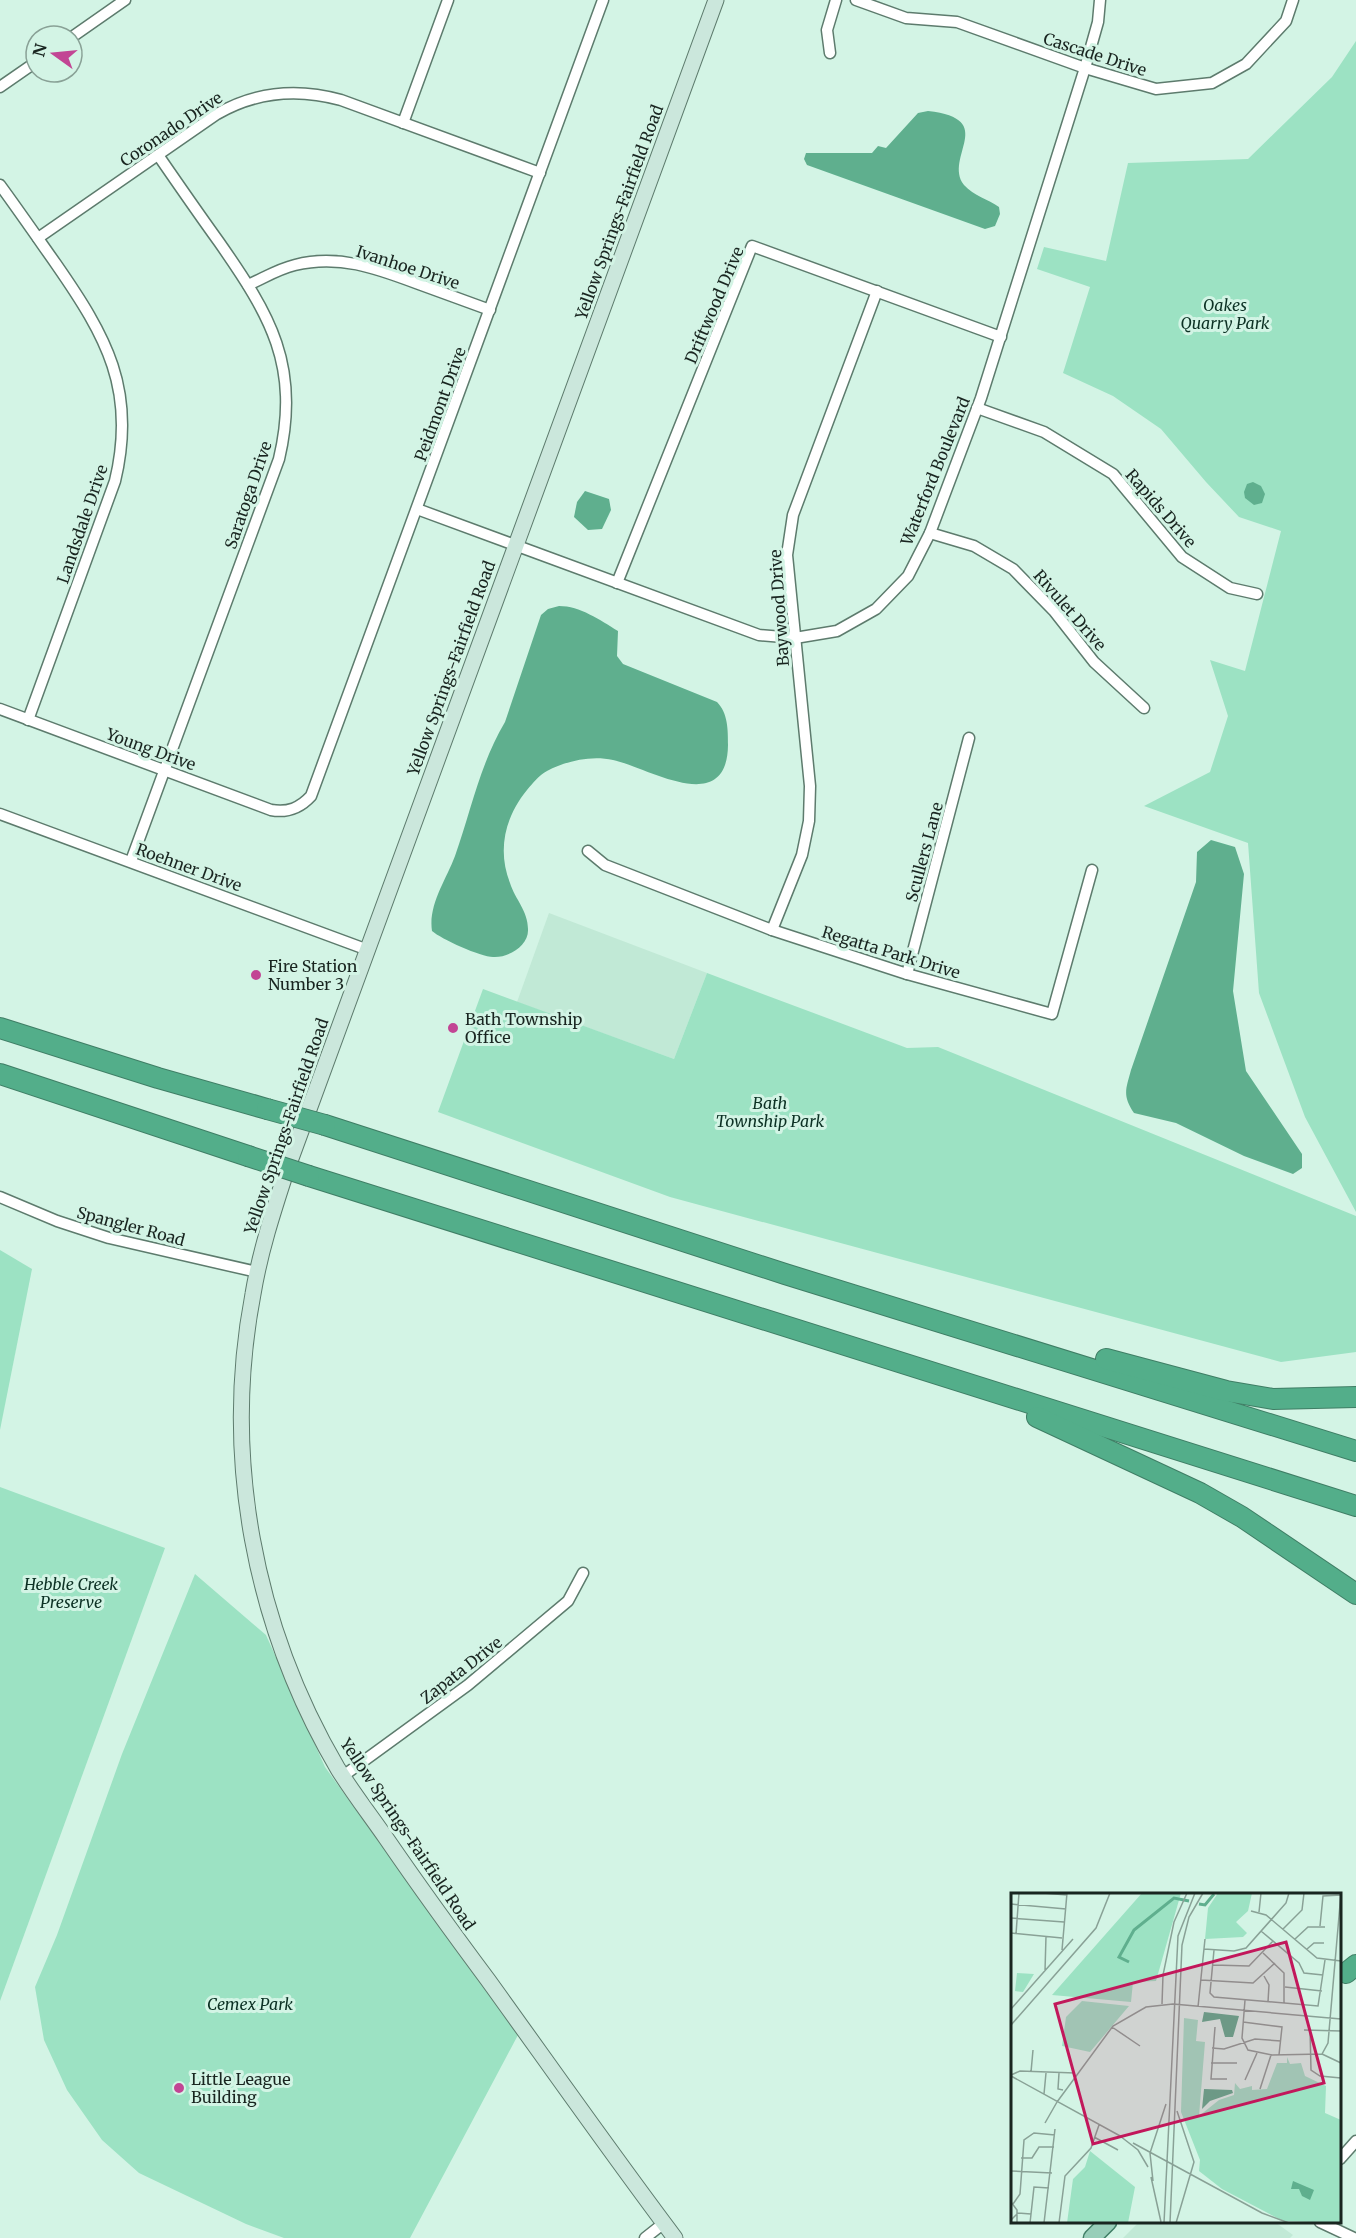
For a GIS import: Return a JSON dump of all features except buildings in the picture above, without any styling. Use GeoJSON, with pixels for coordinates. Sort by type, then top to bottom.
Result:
{"type":"FeatureCollection","features":[{"type":"Feature","properties":{"kind":"highway"},"geometry":{"type":"LineString","coordinates":[[0,1028],[158,1078],[325,1125],[785,1274],[1356,1451]]}},
{"type":"Feature","properties":{"kind":"highway"},"geometry":{"type":"LineString","coordinates":[[0,1074],[309,1176],[1356,1506]]}},
{"type":"Feature","properties":{"kind":"highway"},"geometry":{"type":"LineString","coordinates":[[785,1274],[1226,1391],[1273,1399],[1356,1397]]}},
{"type":"Feature","properties":{"kind":"highway"},"geometry":{"type":"LineString","coordinates":[[912,1367],[1023,1410],[1200,1493],[1242,1517],[1356,1594]]}},
{"type":"Feature","properties":{"kind":"main road","name":"Yellow Springs-Fairfield Road"},"geometry":{"type":"LineString","coordinates":[[675,2238],[449,1929],[343,1776],[310,1717],[286,1661],[268,1608],[251,1538],[243,1470],[242,1385],[247,1327],[257,1272],[286,1172],[716,0]]}},
{"type":"Feature","properties":{"kind":"main road"},"geometry":{"type":"LineString","coordinates":[[1092,2238],[1107,2223]]}},
{"type":"Feature","properties":{"kind":"street"},"geometry":{"type":"LineString","coordinates":[[84,29],[125,0]]}},
{"type":"Feature","properties":{"kind":"street"},"geometry":{"type":"LineString","coordinates":[[403,123],[448,0]]}},
{"type":"Feature","properties":{"kind":"street","name":"Peidmont Drive"},"geometry":{"type":"LineString","coordinates":[[293,809],[306,801],[315,789],[603,0]]}},
{"type":"Feature","properties":{"kind":"street"},"geometry":{"type":"LineString","coordinates":[[830,53],[827,30],[836,0]]}},
{"type":"Feature","properties":{"kind":"street","name":"Cascade Drive"},"geometry":{"type":"LineString","coordinates":[[856,0],[906,18],[957,22],[1085,68],[1156,89],[1212,83],[1246,64],[1286,21],[1293,0]]}},
{"type":"Feature","properties":{"kind":"street","name":"Waterford Boulevard"},"geometry":{"type":"LineString","coordinates":[[417,509],[759,635],[795,638],[837,631],[876,609],[908,576],[930,533],[977,408],[1085,68],[1098,22],[1100,0]]}},
{"type":"Feature","properties":{"kind":"street"},"geometry":{"type":"LineString","coordinates":[[0,87],[24,70]]}},
{"type":"Feature","properties":{"kind":"street","name":"Coronado Drive"},"geometry":{"type":"LineString","coordinates":[[38,238],[226,109],[249,99],[274,93],[299,92],[327,96],[540,172]]}},
{"type":"Feature","properties":{"kind":"street","name":"Saratoga Drive"},"geometry":{"type":"LineString","coordinates":[[131,861],[281,449],[286,398],[281,359],[269,321],[248,285],[158,155]]}},
{"type":"Feature","properties":{"kind":"street","name":"Landsdale Drive"},"geometry":{"type":"LineString","coordinates":[[0,185],[93,321],[109,352],[120,393],[122,429],[115,481],[28,720]]}},
{"type":"Feature","properties":{"kind":"street","name":"Driftwood Drive"},"geometry":{"type":"LineString","coordinates":[[616,583],[753,246],[1000,337]]}},
{"type":"Feature","properties":{"kind":"street","name":"Ivanhoe Drive"},"geometry":{"type":"LineString","coordinates":[[248,285],[294,265],[318,261],[343,261],[373,267],[490,310]]}},
{"type":"Feature","properties":{"kind":"street","name":"Baywood Drive"},"geometry":{"type":"LineString","coordinates":[[772,930],[802,855],[809,821],[810,786],[787,555],[792,515],[877,291]]}},
{"type":"Feature","properties":{"kind":"street","name":"Rapids Drive"},"geometry":{"type":"LineString","coordinates":[[977,408],[1044,432],[1113,474],[1182,557],[1230,588],[1257,594]]}},
{"type":"Feature","properties":{"kind":"street","name":"Rivulet Drive"},"geometry":{"type":"LineString","coordinates":[[930,533],[974,546],[1013,569],[1054,611],[1094,662],[1144,708]]}},
{"type":"Feature","properties":{"kind":"street","name":"Young Drive"},"geometry":{"type":"LineString","coordinates":[[0,709],[271,810],[293,809]]}},
{"type":"Feature","properties":{"kind":"street","name":"Scullers Lane"},"geometry":{"type":"LineString","coordinates":[[907,974],[969,738]]}},
{"type":"Feature","properties":{"kind":"street","name":"Roehner Drive"},"geometry":{"type":"LineString","coordinates":[[0,814],[368,950]]}},
{"type":"Feature","properties":{"kind":"street","name":"Regatta Park Drive"},"geometry":{"type":"LineString","coordinates":[[588,851],[605,866],[772,930],[907,974],[1053,1014],[1092,870]]}},
{"type":"Feature","properties":{"kind":"street","name":"Spangler Road"},"geometry":{"type":"LineString","coordinates":[[0,1197],[57,1221],[109,1238],[257,1272]]}},
{"type":"Feature","properties":{"kind":"street","name":"Zapata Drive"},"geometry":{"type":"LineString","coordinates":[[343,1776],[468,1685],[568,1601],[583,1573]]}},
{"type":"Feature","properties":{"kind":"street"},"geometry":{"type":"LineString","coordinates":[[1341,2158],[1356,2141]]}},
{"type":"Feature","properties":{"kind":"street"},"geometry":{"type":"LineString","coordinates":[[645,2238],[664,2223]]}},
{"type":"Feature","properties":{"kind":"street"},"geometry":{"type":"LineString","coordinates":[[1322,2223],[1354,2238]]}},
{"type":"Feature","properties":{"kind":"shaded area"},"geometry":{"type":"Polygon","coordinates":[[[928,111],[949,115],[961,122],[965,131],[965,140],[959,174],[968,189],[999,207],[1000,214],[995,226],[985,229],[807,165],[804,159],[806,153],[872,153],[878,146],[886,148],[918,113],[928,111]]]}},
{"type":"Feature","properties":{"kind":"shaded area"},"geometry":{"type":"Polygon","coordinates":[[[1253,482],[1261,486],[1265,494],[1262,503],[1254,505],[1245,498],[1244,492],[1247,484],[1253,482]]]}},
{"type":"Feature","properties":{"kind":"shaded area"},"geometry":{"type":"Polygon","coordinates":[[[585,491],[609,499],[611,510],[602,529],[588,530],[574,517],[577,502],[585,491]]]}},
{"type":"Feature","properties":{"kind":"shaded area"},"geometry":{"type":"Polygon","coordinates":[[[559,606],[575,608],[618,631],[617,656],[623,664],[717,702],[725,716],[727,728],[728,745],[724,767],[715,779],[701,784],[684,783],[605,759],[570,762],[554,767],[541,775],[519,800],[505,834],[506,871],[512,889],[526,916],[527,935],[522,945],[511,953],[499,957],[487,956],[461,947],[432,931],[431,921],[435,902],[455,856],[482,771],[505,722],[541,615],[548,609],[559,606]]]}},
{"type":"Feature","properties":{"kind":"shaded area"},"geometry":{"type":"Polygon","coordinates":[[[1211,840],[1235,847],[1244,874],[1233,991],[1246,1071],[1302,1154],[1302,1168],[1293,1174],[1244,1156],[1176,1123],[1134,1113],[1126,1096],[1131,1070],[1196,882],[1197,852],[1211,840]]]}},
{"type":"Feature","properties":{"kind":"shaded area"},"geometry":{"type":"Polygon","coordinates":[[[549,913],[707,973],[674,1059],[517,1002],[549,913]]]}},
{"type":"Feature","properties":{"kind":"shaded area"},"geometry":{"type":"Polygon","coordinates":[[[1138,2223],[1276,2223],[1293,2235],[1290,2238],[1123,2238],[1138,2223]]]}},
{"type":"Feature","properties":{"kind":"green space","name":"Oakes Quarry Park"},"geometry":{"type":"Polygon","coordinates":[[[1356,41],[1356,1212],[1305,1117],[1259,993],[1248,843],[1144,806],[1210,772],[1228,716],[1210,660],[1245,671],[1281,531],[1239,517],[1161,429],[1113,396],[1063,373],[1090,287],[1037,269],[1044,247],[1106,261],[1128,163],[1248,159],[1332,77],[1356,41]]]}},
{"type":"Feature","properties":{"kind":"green space","name":"Bath Township Park"},"geometry":{"type":"Polygon","coordinates":[[[707,973],[907,1048],[938,1047],[1356,1216],[1356,1352],[1281,1362],[670,1197],[438,1112],[483,989],[674,1059],[707,973]]]}},
{"type":"Feature","properties":{"kind":"green space"},"geometry":{"type":"Polygon","coordinates":[[[0,1250],[32,1269],[0,1430],[0,1250]]]}},
{"type":"Feature","properties":{"kind":"green space","name":"Hebble Creek Preserve"},"geometry":{"type":"Polygon","coordinates":[[[0,1487],[165,1548],[0,2001],[0,1487]]]}},
{"type":"Feature","properties":{"kind":"green space","name":"Cemex Park"},"geometry":{"type":"Polygon","coordinates":[[[195,1574],[266,1635],[325,1767],[518,2035],[410,2238],[284,2238],[246,2224],[139,2173],[102,2140],[67,2090],[44,2040],[35,1987],[57,1935],[122,1754],[195,1574]]]}},
{"type":"Feature","properties":{"kind":"place","name":"Fire Station Number 3"},"geometry":{"type":"Point","coordinates":[256,975]}},
{"type":"Feature","properties":{"kind":"place","name":"Bath Township Office"},"geometry":{"type":"Point","coordinates":[453,1028]}},
{"type":"Feature","properties":{"kind":"place","name":"Little League Building"},"geometry":{"type":"Point","coordinates":[179,2088]}}]}
